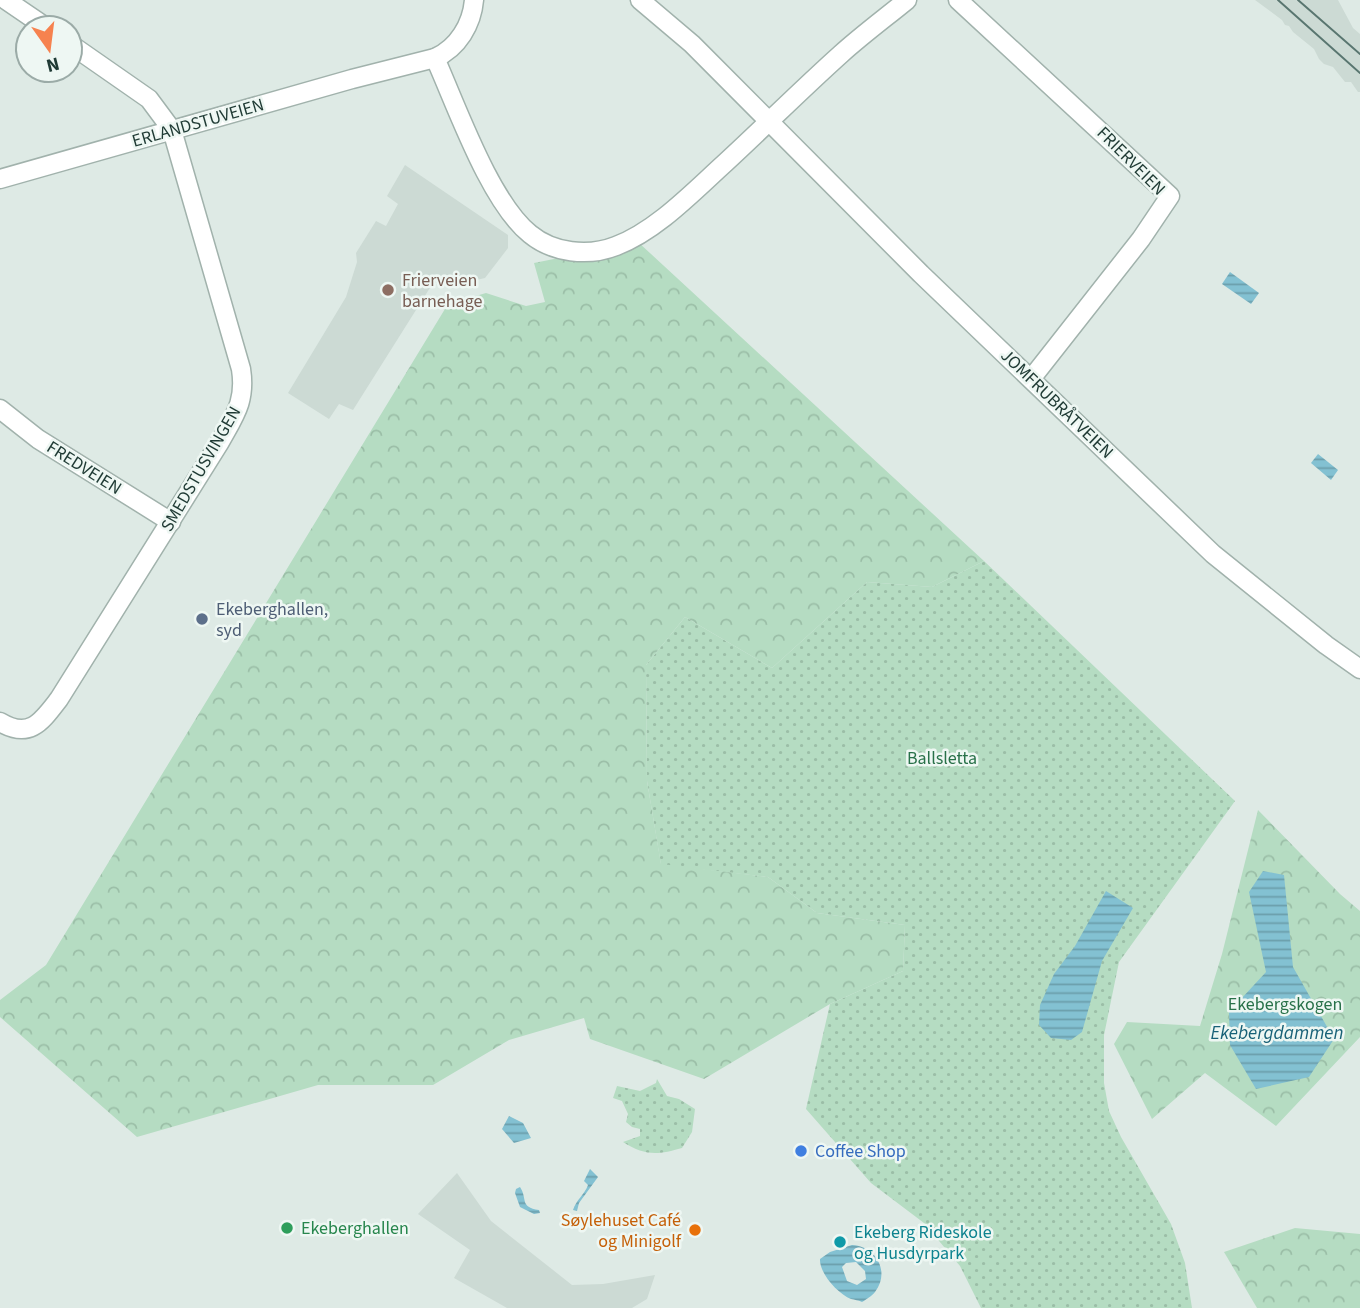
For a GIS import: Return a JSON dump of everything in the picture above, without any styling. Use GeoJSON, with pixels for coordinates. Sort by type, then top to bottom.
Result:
{"type":"FeatureCollection","features":[{"type":"Feature","properties":{"kind":"street"},"geometry":{"type":"LineString","coordinates":[[6,0],[26,14]]}},
{"type":"Feature","properties":{"kind":"street"},"geometry":{"type":"LineString","coordinates":[[474,0],[465,30],[454,46],[435,58],[502,202],[527,232],[545,245],[557,250],[582,252],[612,248],[636,238],[688,197],[843,52],[907,0]]}},
{"type":"Feature","properties":{"kind":"street","name":"JOMFRUBRÅTVEIEN"},"geometry":{"type":"LineString","coordinates":[[640,0],[692,44],[1031,379],[1213,554],[1360,669]]}},
{"type":"Feature","properties":{"kind":"street","name":"FRIERVEIEN"},"geometry":{"type":"LineString","coordinates":[[958,0],[1170,196],[1141,239],[1031,379]]}},
{"type":"Feature","properties":{"kind":"street"},"geometry":{"type":"LineString","coordinates":[[84,54],[149,99],[172,130]]}},
{"type":"Feature","properties":{"kind":"street","name":"ERLANDSTUVEIEN"},"geometry":{"type":"LineString","coordinates":[[0,179],[396,66],[435,58]]}},
{"type":"Feature","properties":{"kind":"street","name":"SMEDSTUSVINGEN"},"geometry":{"type":"LineString","coordinates":[[0,722],[9,727],[25,729],[38,725],[59,699],[239,409],[244,389],[241,369],[172,130]]}},
{"type":"Feature","properties":{"kind":"street","name":"FREDVEIEN"},"geometry":{"type":"LineString","coordinates":[[0,409],[38,439],[171,522]]}},
{"type":"Feature","properties":{"kind":"shaded area"},"geometry":{"type":"Polygon","coordinates":[[[1255,0],[1338,0],[1353,28],[1360,34],[1360,92],[1351,82],[1345,82],[1333,67],[1324,64],[1314,49],[1289,26],[1255,0]]]}},
{"type":"Feature","properties":{"kind":"shaded area","name":"Frierveien barnehage"},"geometry":{"type":"Polygon","coordinates":[[[405,165],[508,235],[508,248],[485,278],[463,283],[433,283],[353,410],[339,404],[329,419],[288,393],[346,297],[357,262],[356,253],[376,221],[386,226],[398,204],[387,196],[405,165]]]}},
{"type":"Feature","properties":{"kind":"shaded area"},"geometry":{"type":"Polygon","coordinates":[[[457,1173],[491,1221],[572,1285],[603,1284],[655,1275],[647,1299],[632,1308],[507,1308],[454,1278],[470,1250],[418,1214],[457,1173]]]}},
{"type":"Feature","properties":{"kind":"green space"},"geometry":{"type":"Polygon","coordinates":[[[638,242],[984,561],[932,587],[867,582],[772,668],[685,617],[646,665],[647,781],[661,864],[768,877],[817,913],[905,925],[903,971],[830,1004],[704,1079],[590,1039],[584,1018],[509,1040],[433,1085],[318,1085],[137,1137],[0,1017],[0,1000],[46,965],[448,304],[486,293],[526,306],[545,302],[534,263],[638,242]]]}},
{"type":"Feature","properties":{"kind":"green space","name":"Ballsletta"},"geometry":{"type":"Polygon","coordinates":[[[984,561],[1235,801],[1119,962],[1104,1035],[1104,1083],[1109,1111],[1171,1224],[1185,1263],[1192,1308],[981,1308],[960,1266],[924,1223],[871,1183],[806,1109],[830,1004],[903,971],[905,925],[817,913],[768,877],[661,865],[647,781],[646,665],[685,617],[772,668],[867,582],[932,587],[984,561]]]}},
{"type":"Feature","properties":{"kind":"green space","name":"Ekebergskogen"},"geometry":{"type":"Polygon","coordinates":[[[1258,810],[1360,911],[1360,1037],[1276,1126],[1205,1073],[1152,1119],[1114,1044],[1127,1022],[1200,1026],[1222,954],[1258,810]]]}},
{"type":"Feature","properties":{"kind":"green space"},"geometry":{"type":"Polygon","coordinates":[[[657,1079],[667,1096],[679,1099],[695,1109],[692,1132],[682,1148],[652,1153],[638,1150],[623,1142],[640,1136],[640,1129],[626,1122],[628,1114],[622,1101],[613,1098],[617,1086],[640,1091],[656,1083],[657,1079]]]}},
{"type":"Feature","properties":{"kind":"green space"},"geometry":{"type":"Polygon","coordinates":[[[1295,1228],[1360,1234],[1360,1308],[1257,1308],[1224,1252],[1295,1228]]]}},
{"type":"Feature","properties":{"kind":"water"},"geometry":{"type":"Polygon","coordinates":[[[1230,272],[1259,293],[1251,304],[1222,284],[1230,272]]]}},
{"type":"Feature","properties":{"kind":"water"},"geometry":{"type":"Polygon","coordinates":[[[1318,454],[1338,470],[1331,480],[1311,463],[1318,454]]]}},
{"type":"Feature","properties":{"kind":"water","name":"Ekebergdammen"},"geometry":{"type":"Polygon","coordinates":[[[1263,871],[1284,875],[1293,967],[1334,1039],[1309,1077],[1256,1089],[1230,1045],[1229,1012],[1266,972],[1249,892],[1263,871]]]}},
{"type":"Feature","properties":{"kind":"water"},"geometry":{"type":"Polygon","coordinates":[[[1106,891],[1133,908],[1102,961],[1082,1032],[1071,1040],[1051,1038],[1039,1025],[1040,1005],[1054,974],[1075,946],[1106,891]]]}},
{"type":"Feature","properties":{"kind":"water"},"geometry":{"type":"Polygon","coordinates":[[[509,1116],[523,1123],[531,1138],[514,1143],[502,1129],[509,1116]]]}},
{"type":"Feature","properties":{"kind":"water"},"geometry":{"type":"Polygon","coordinates":[[[590,1169],[598,1177],[579,1203],[577,1211],[573,1210],[588,1185],[584,1181],[590,1169]]]}},
{"type":"Feature","properties":{"kind":"water"},"geometry":{"type":"Polygon","coordinates":[[[520,1187],[526,1205],[539,1210],[540,1213],[534,1214],[520,1207],[515,1193],[520,1187]]]}},
{"type":"Feature","properties":{"kind":"water"},"geometry":{"type":"Polygon","coordinates":[[[852,1245],[860,1246],[874,1255],[881,1268],[881,1276],[880,1284],[874,1293],[862,1302],[851,1299],[835,1288],[826,1276],[820,1259],[830,1252],[852,1245]],[[856,1262],[846,1263],[842,1267],[847,1281],[857,1285],[866,1279],[865,1271],[856,1262]]]}},
{"type":"Feature","properties":{"kind":"tram line"},"geometry":{"type":"LineString","coordinates":[[1278,0],[1360,73]]}},
{"type":"Feature","properties":{"kind":"tram line"},"geometry":{"type":"LineString","coordinates":[[1298,0],[1360,54]]}},
{"type":"Feature","properties":{"kind":"place","name":"Frierveien barnehage"},"geometry":{"type":"Point","coordinates":[388,290]}},
{"type":"Feature","properties":{"kind":"place","name":"Ekeberghallen, syd"},"geometry":{"type":"Point","coordinates":[202,619]}},
{"type":"Feature","properties":{"kind":"place","name":"Coffee Shop"},"geometry":{"type":"Point","coordinates":[801,1151]}},
{"type":"Feature","properties":{"kind":"place","name":"Ekeberghallen"},"geometry":{"type":"Point","coordinates":[287,1228]}},
{"type":"Feature","properties":{"kind":"place","name":"Søylehuset Café og Minigolf"},"geometry":{"type":"Point","coordinates":[695,1230]}},
{"type":"Feature","properties":{"kind":"place","name":"Ekeberg Rideskole og Husdyrpark"},"geometry":{"type":"Point","coordinates":[840,1242]}}]}
